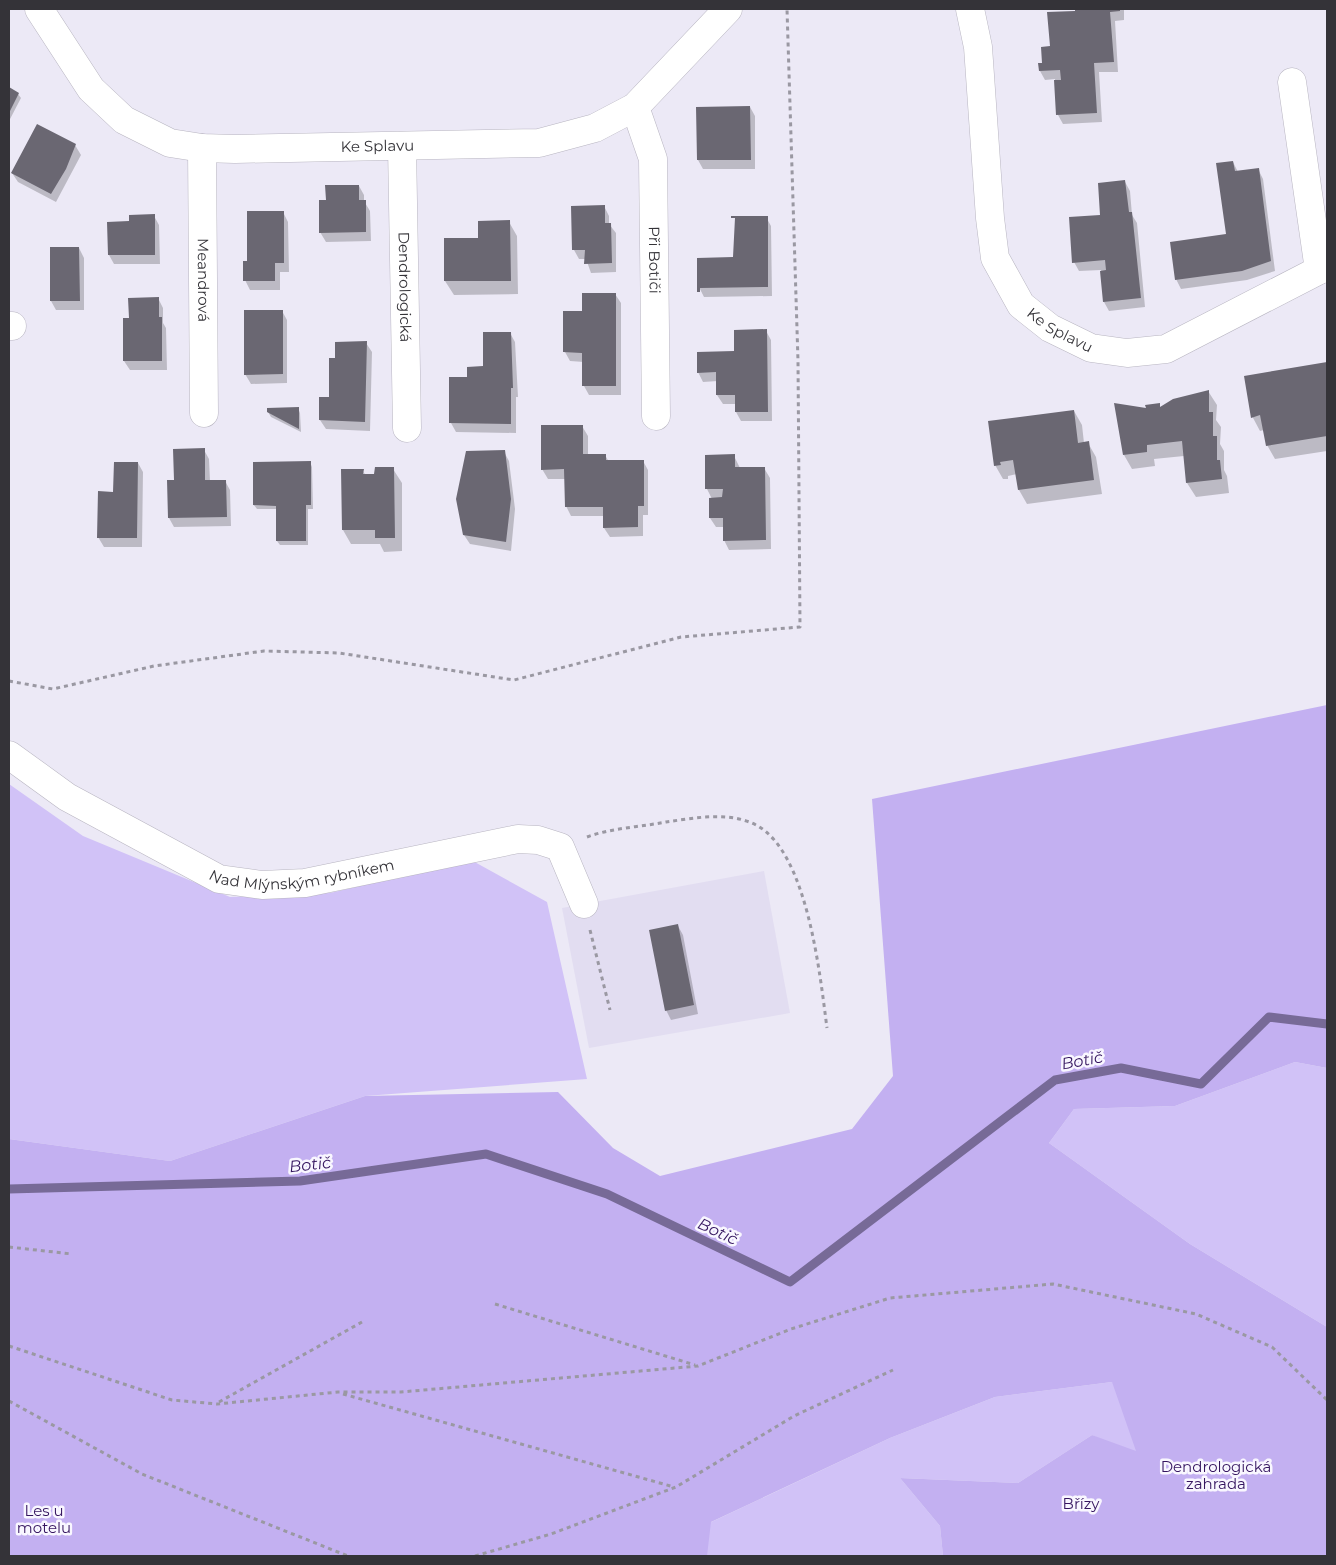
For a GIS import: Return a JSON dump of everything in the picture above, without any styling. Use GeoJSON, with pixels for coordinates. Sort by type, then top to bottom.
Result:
{"type":"FeatureCollection","features":[{"type":"Feature","properties":{"kind":"street","name":"Ke Splavu"},"geometry":{"type":"LineString","coordinates":[[39,9],[91,89],[124,120],[170,143],[202,148],[539,143],[594,128],[635,107],[728,9]]}},
{"type":"Feature","properties":{"kind":"street","name":"Ke Splavu"},"geometry":{"type":"LineString","coordinates":[[970,9],[978,47],[990,218],[995,258],[1022,305],[1050,328],[1091,348],[1127,353],[1166,349],[1323,268]]}},
{"type":"Feature","properties":{"kind":"street"},"geometry":{"type":"LineString","coordinates":[[1292,82],[1323,268]]}},
{"type":"Feature","properties":{"kind":"street","name":"Při Botiči"},"geometry":{"type":"LineString","coordinates":[[635,107],[653,159],[656,416]]}},
{"type":"Feature","properties":{"kind":"street","name":"Dendrologická"},"geometry":{"type":"LineString","coordinates":[[402,146],[408,428]]}},
{"type":"Feature","properties":{"kind":"street","name":"Meandrová"},"geometry":{"type":"LineString","coordinates":[[202,148],[204,413]]}},
{"type":"Feature","properties":{"kind":"street","name":"Nad Mlýnským rybníkem"},"geometry":{"type":"LineString","coordinates":[[9,755],[67,797],[219,879],[262,885],[306,883],[518,839],[538,840],[560,847]]}},
{"type":"Feature","properties":{"kind":"street"},"geometry":{"type":"LineString","coordinates":[[560,847],[584,904]]}},
{"type":"Feature","properties":{"kind":"path"},"geometry":{"type":"LineString","coordinates":[[9,681],[53,689],[154,666],[264,651],[339,653],[514,680],[680,637],[800,627],[798,361],[787,9]]}},
{"type":"Feature","properties":{"kind":"path"},"geometry":{"type":"LineString","coordinates":[[560,847],[596,834],[700,817],[733,819],[756,825],[770,835],[786,858],[800,889],[816,944],[827,1028]]}},
{"type":"Feature","properties":{"kind":"path"},"geometry":{"type":"LineString","coordinates":[[584,904],[610,1010]]}},
{"type":"Feature","properties":{"kind":"path"},"geometry":{"type":"LineString","coordinates":[[9,1247],[72,1254]]}},
{"type":"Feature","properties":{"kind":"path"},"geometry":{"type":"LineString","coordinates":[[9,1346],[172,1400],[216,1404],[338,1392],[401,1392],[698,1366],[791,1329],[890,1298],[1053,1284],[1196,1314],[1272,1347],[1327,1400]]}},
{"type":"Feature","properties":{"kind":"path"},"geometry":{"type":"LineString","coordinates":[[495,1304],[698,1366]]}},
{"type":"Feature","properties":{"kind":"path"},"geometry":{"type":"LineString","coordinates":[[216,1404],[362,1322]]}},
{"type":"Feature","properties":{"kind":"path"},"geometry":{"type":"LineString","coordinates":[[474,1556],[550,1534],[676,1487],[794,1416],[893,1370]]}},
{"type":"Feature","properties":{"kind":"path"},"geometry":{"type":"LineString","coordinates":[[338,1392],[676,1487]]}},
{"type":"Feature","properties":{"kind":"path"},"geometry":{"type":"LineString","coordinates":[[9,1400],[142,1474],[348,1556]]}},
{"type":"Feature","properties":{"kind":"shaded area"},"geometry":{"type":"Polygon","coordinates":[[[764,871],[790,1013],[589,1048],[562,908],[764,871]]]}},
{"type":"Feature","properties":{"kind":"green space"},"geometry":{"type":"Polygon","coordinates":[[[1327,705],[1327,1068],[1295,1062],[1175,1106],[1074,1109],[1049,1143],[1190,1244],[1327,1327],[1327,1556],[943,1556],[940,1526],[900,1478],[1018,1483],[1092,1435],[1136,1451],[1112,1382],[995,1397],[890,1438],[711,1522],[707,1556],[9,1556],[9,1139],[170,1161],[365,1096],[558,1092],[613,1148],[660,1176],[852,1129],[893,1076],[872,799],[1327,705]]]}},
{"type":"Feature","properties":{"kind":"green space"},"geometry":{"type":"Polygon","coordinates":[[[9,784],[83,836],[230,897],[330,893],[471,860],[547,902],[587,1079],[365,1096],[170,1161],[9,1139],[9,784]]]}},
{"type":"Feature","properties":{"kind":"green space"},"geometry":{"type":"Polygon","coordinates":[[[1295,1062],[1327,1068],[1327,1327],[1190,1244],[1049,1143],[1074,1109],[1175,1106],[1295,1062]]]}},
{"type":"Feature","properties":{"kind":"green space","name":"Dendrologická zahrada"},"geometry":{"type":"Polygon","coordinates":[[[1112,1382],[1327,1556],[1092,1435],[1018,1483],[900,1478],[940,1526],[943,1556],[639,1556],[890,1438],[995,1397],[1112,1382]]]}},
{"type":"Feature","properties":{"kind":"building"},"geometry":{"type":"Polygon","coordinates":[[[1075,9],[1120,9],[1120,11],[1110,12],[1114,62],[1094,63],[1097,113],[1056,115],[1054,80],[1061,80],[1060,70],[1039,71],[1038,63],[1042,63],[1041,47],[1050,46],[1047,12],[1075,11],[1075,9]]]}},
{"type":"Feature","properties":{"kind":"building"},"geometry":{"type":"Polygon","coordinates":[[[9,87],[19,93],[9,113],[9,87]]]}},
{"type":"Feature","properties":{"kind":"building"},"geometry":{"type":"Polygon","coordinates":[[[750,106],[751,160],[697,160],[696,107],[750,106]]]}},
{"type":"Feature","properties":{"kind":"building"},"geometry":{"type":"Polygon","coordinates":[[[37,124],[76,144],[66,169],[51,194],[11,173],[37,124]]]}},
{"type":"Feature","properties":{"kind":"building"},"geometry":{"type":"Polygon","coordinates":[[[1233,161],[1235,171],[1259,168],[1271,261],[1242,271],[1175,280],[1170,242],[1226,234],[1216,163],[1233,161]]]}},
{"type":"Feature","properties":{"kind":"building"},"geometry":{"type":"Polygon","coordinates":[[[1125,180],[1129,212],[1132,212],[1141,298],[1103,302],[1100,271],[1106,270],[1105,260],[1072,263],[1069,217],[1100,215],[1098,183],[1125,180]]]}},
{"type":"Feature","properties":{"kind":"building"},"geometry":{"type":"Polygon","coordinates":[[[325,185],[359,185],[359,200],[366,200],[366,232],[319,233],[319,200],[326,200],[325,185]]]}},
{"type":"Feature","properties":{"kind":"building"},"geometry":{"type":"Polygon","coordinates":[[[605,205],[605,223],[611,223],[612,263],[584,264],[585,250],[572,250],[571,206],[605,205]]]}},
{"type":"Feature","properties":{"kind":"building"},"geometry":{"type":"Polygon","coordinates":[[[247,211],[284,211],[284,263],[275,263],[275,281],[243,281],[243,261],[247,261],[247,211]]]}},
{"type":"Feature","properties":{"kind":"building"},"geometry":{"type":"Polygon","coordinates":[[[155,214],[155,255],[108,255],[107,222],[129,221],[129,215],[155,214]]]}},
{"type":"Feature","properties":{"kind":"building"},"geometry":{"type":"Polygon","coordinates":[[[731,216],[768,216],[768,287],[700,288],[700,292],[697,292],[697,258],[733,257],[735,218],[731,218],[731,216]]]}},
{"type":"Feature","properties":{"kind":"building"},"geometry":{"type":"Polygon","coordinates":[[[510,220],[511,281],[444,281],[444,238],[478,238],[478,221],[510,220]]]}},
{"type":"Feature","properties":{"kind":"building"},"geometry":{"type":"Polygon","coordinates":[[[50,247],[79,247],[80,301],[50,301],[50,247]]]}},
{"type":"Feature","properties":{"kind":"building"},"geometry":{"type":"Polygon","coordinates":[[[582,293],[616,293],[616,386],[582,386],[582,353],[563,352],[563,311],[582,311],[582,293]]]}},
{"type":"Feature","properties":{"kind":"building"},"geometry":{"type":"Polygon","coordinates":[[[159,297],[159,317],[162,317],[162,361],[123,361],[123,318],[129,318],[128,298],[159,297]]]}},
{"type":"Feature","properties":{"kind":"building"},"geometry":{"type":"Polygon","coordinates":[[[244,310],[283,310],[283,374],[244,375],[244,310]]]}},
{"type":"Feature","properties":{"kind":"building"},"geometry":{"type":"Polygon","coordinates":[[[767,329],[768,412],[735,412],[735,395],[716,395],[716,372],[697,373],[697,352],[734,351],[734,330],[767,329]]]}},
{"type":"Feature","properties":{"kind":"building"},"geometry":{"type":"Polygon","coordinates":[[[483,332],[511,332],[513,388],[511,388],[511,424],[449,423],[449,377],[467,377],[467,367],[483,366],[483,332]]]}},
{"type":"Feature","properties":{"kind":"building"},"geometry":{"type":"Polygon","coordinates":[[[367,341],[365,422],[319,420],[319,397],[329,397],[329,358],[335,358],[335,342],[367,341]]]}},
{"type":"Feature","properties":{"kind":"building"},"geometry":{"type":"Polygon","coordinates":[[[1327,362],[1327,436],[1266,446],[1260,415],[1251,418],[1244,376],[1327,362]]]}},
{"type":"Feature","properties":{"kind":"building"},"geometry":{"type":"Polygon","coordinates":[[[1209,390],[1209,412],[1213,412],[1213,436],[1217,436],[1217,460],[1220,460],[1222,479],[1186,483],[1182,441],[1147,445],[1147,452],[1123,455],[1114,403],[1146,408],[1145,405],[1160,403],[1160,407],[1173,399],[1209,390]]]}},
{"type":"Feature","properties":{"kind":"building"},"geometry":{"type":"Polygon","coordinates":[[[299,407],[299,429],[267,412],[267,408],[299,407]]]}},
{"type":"Feature","properties":{"kind":"building"},"geometry":{"type":"Polygon","coordinates":[[[1074,410],[1078,443],[1089,441],[1094,480],[1018,490],[1013,460],[1000,462],[1001,465],[994,466],[988,421],[1074,410]]]}},
{"type":"Feature","properties":{"kind":"building"},"geometry":{"type":"Polygon","coordinates":[[[541,425],[583,425],[583,454],[606,454],[606,460],[644,460],[644,506],[638,506],[638,527],[603,528],[603,507],[565,507],[564,469],[541,470],[541,425]]]}},
{"type":"Feature","properties":{"kind":"building"},"geometry":{"type":"Polygon","coordinates":[[[205,448],[205,480],[226,480],[227,517],[168,518],[167,480],[174,480],[173,449],[205,448]]]}},
{"type":"Feature","properties":{"kind":"building"},"geometry":{"type":"Polygon","coordinates":[[[505,450],[511,499],[506,542],[463,535],[456,499],[466,451],[505,450]]]}},
{"type":"Feature","properties":{"kind":"building"},"geometry":{"type":"Polygon","coordinates":[[[735,454],[735,467],[765,467],[766,540],[723,541],[723,518],[709,518],[709,498],[722,497],[723,489],[705,489],[705,455],[735,454]]]}},
{"type":"Feature","properties":{"kind":"building"},"geometry":{"type":"Polygon","coordinates":[[[311,461],[311,505],[306,505],[306,541],[276,541],[276,506],[253,505],[253,462],[311,461]]]}},
{"type":"Feature","properties":{"kind":"building"},"geometry":{"type":"Polygon","coordinates":[[[114,462],[138,462],[137,538],[97,538],[98,491],[113,492],[114,462]]]}},
{"type":"Feature","properties":{"kind":"building"},"geometry":{"type":"Polygon","coordinates":[[[375,467],[394,467],[395,538],[375,538],[375,530],[342,530],[341,469],[364,469],[363,474],[374,474],[375,467]]]}},
{"type":"Feature","properties":{"kind":"building"},"geometry":{"type":"Polygon","coordinates":[[[678,924],[694,1005],[665,1011],[649,930],[678,924]]]}},
{"type":"Feature","properties":{"kind":"waterway","name":"Botič"},"geometry":{"type":"LineString","coordinates":[[9,1189],[300,1181],[486,1154],[607,1194],[790,1282],[1055,1080],[1121,1068],[1201,1084],[1269,1017],[1327,1024]]}},
{"type":"Feature","properties":{"kind":"park label","name":"Břízy"},"geometry":{"type":"Point","coordinates":[1081,1504]}},
{"type":"Feature","properties":{"kind":"park label","name":"Les u motelu"},"geometry":{"type":"Point","coordinates":[44,1520]}}]}
